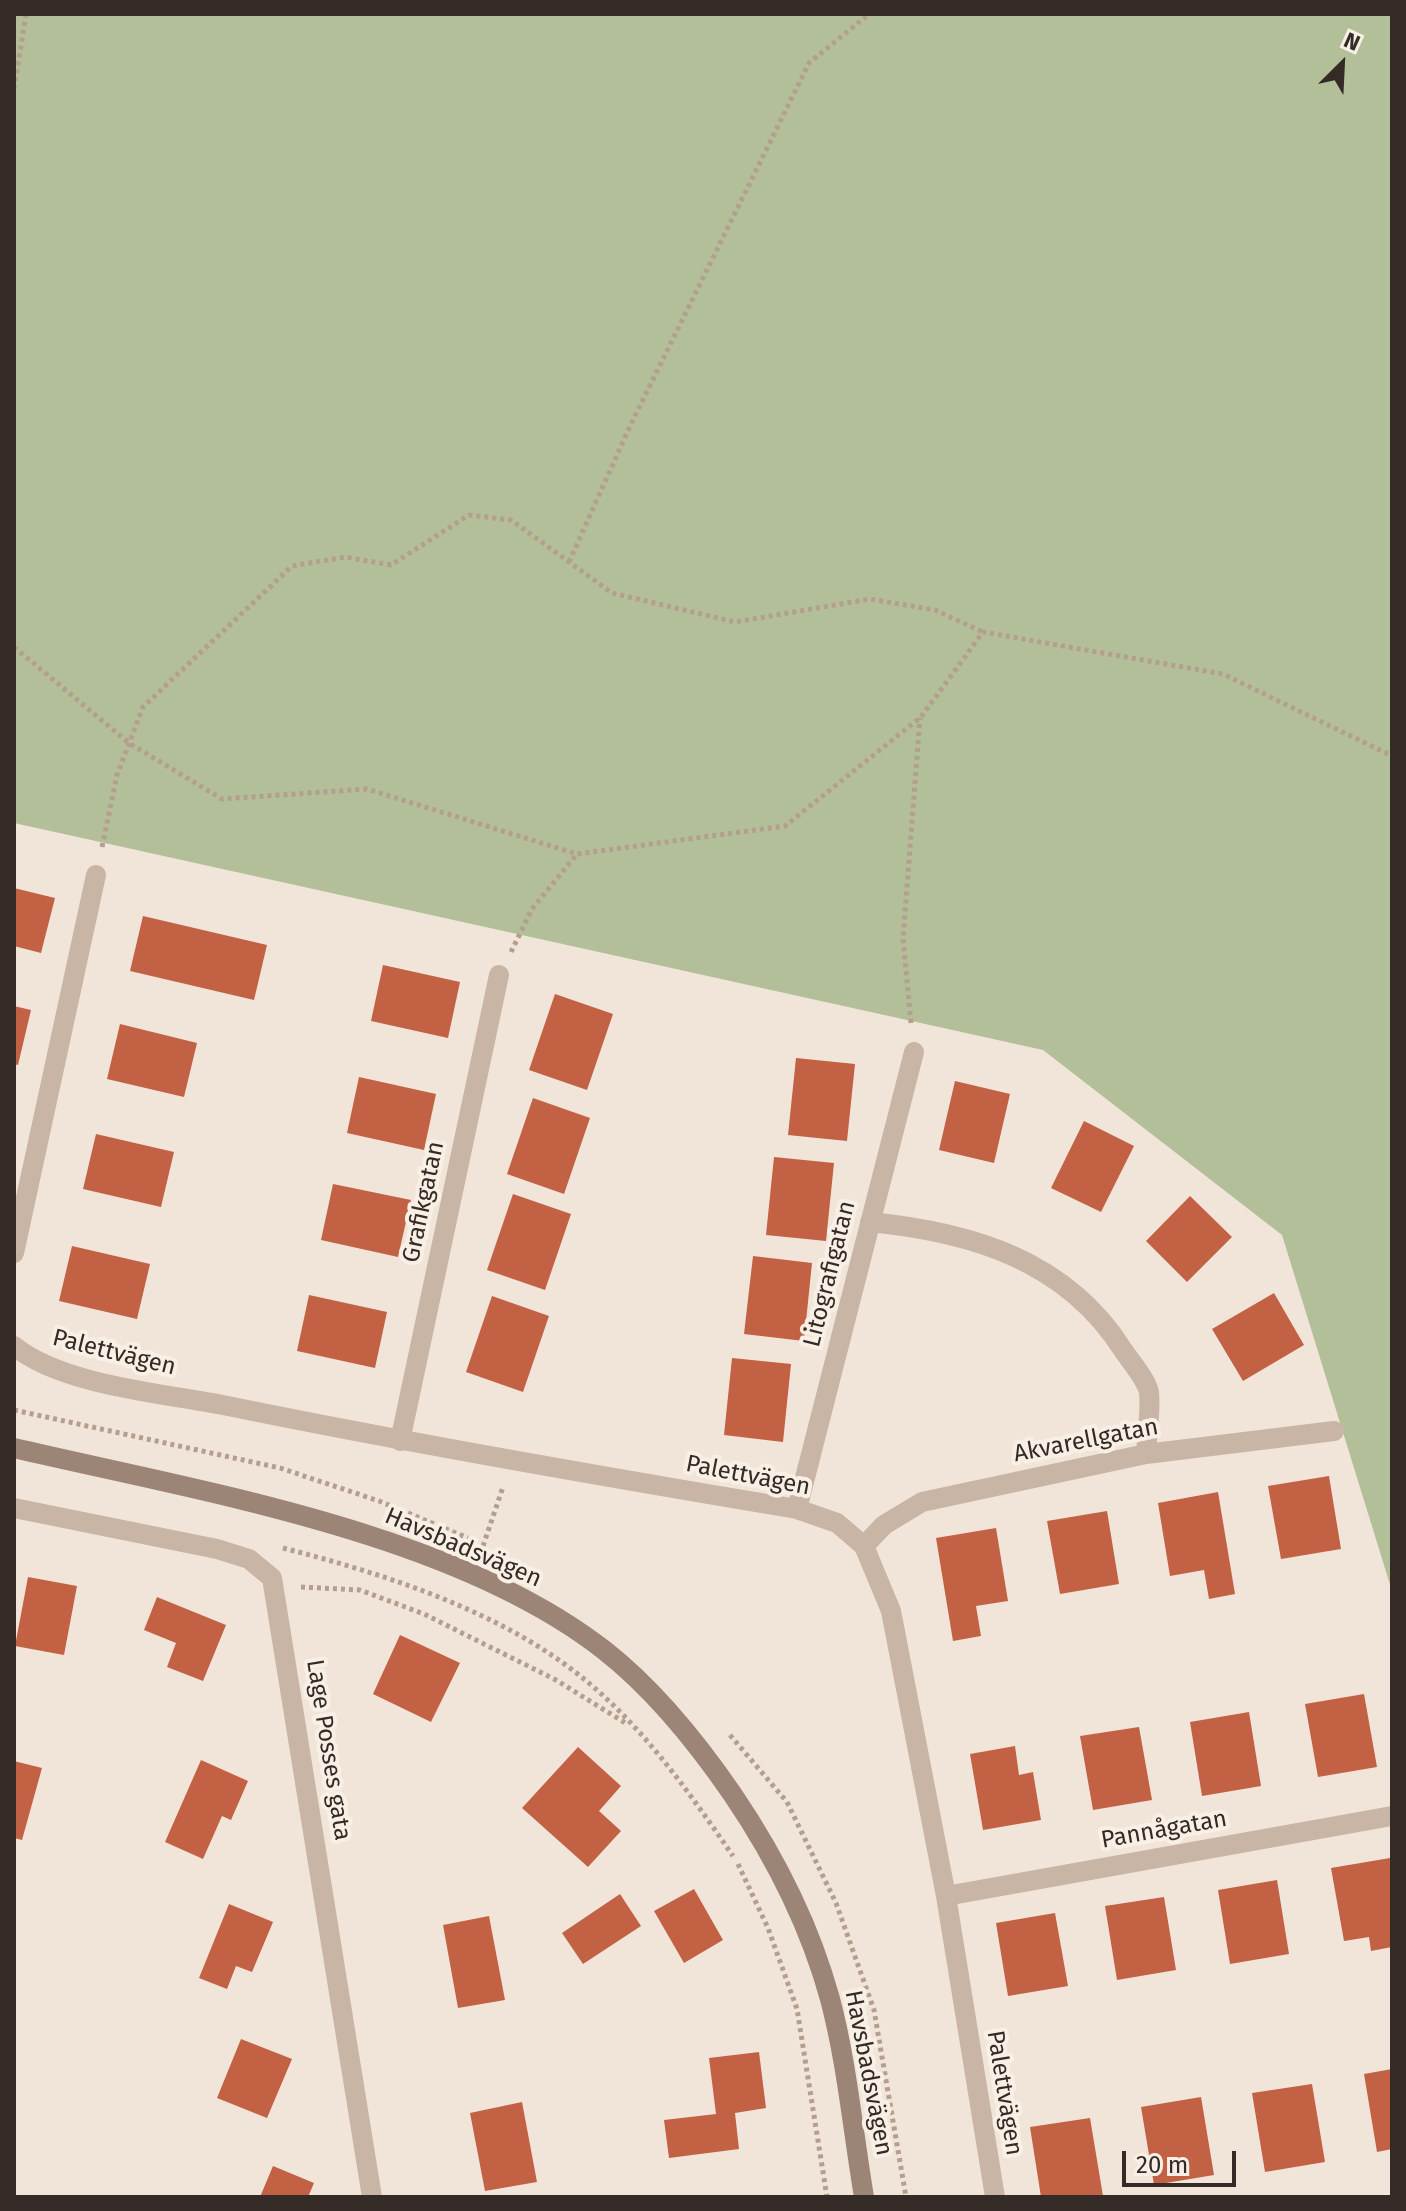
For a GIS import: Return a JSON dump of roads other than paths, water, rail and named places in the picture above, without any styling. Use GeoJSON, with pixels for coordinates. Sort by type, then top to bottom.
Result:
{"type":"FeatureCollection","features":[{"type":"Feature","properties":{"kind":"street"},"geometry":{"type":"LineString","coordinates":[[14,1253],[96,875]]}},
{"type":"Feature","properties":{"kind":"street","name":"Grafikgatan"},"geometry":{"type":"LineString","coordinates":[[400,1441],[499,975]]}},
{"type":"Feature","properties":{"kind":"street","name":"Litografigatan"},"geometry":{"type":"LineString","coordinates":[[797,1509],[914,1052]]}},
{"type":"Feature","properties":{"kind":"street"},"geometry":{"type":"LineString","coordinates":[[870,1222],[922,1227],[974,1239],[1054,1276],[1112,1332],[1149,1390],[1146,1454]]}},
{"type":"Feature","properties":{"kind":"street","name":"Palettvägen"},"geometry":{"type":"LineString","coordinates":[[14,1346],[28,1357],[81,1376],[400,1441],[797,1509],[837,1523],[864,1546],[891,1611],[946,1896],[995,2197]]}},
{"type":"Feature","properties":{"kind":"street","name":"Akvarellgatan"},"geometry":{"type":"LineString","coordinates":[[864,1546],[884,1525],[922,1502],[1146,1454],[1334,1431]]}},
{"type":"Feature","properties":{"kind":"street","name":"Havsbadsvägen"},"geometry":{"type":"LineString","coordinates":[[14,1448],[344,1528],[511,1592],[566,1623],[606,1652],[664,1708],[716,1769],[766,1844],[789,1893],[830,1999],[864,2197]]}},
{"type":"Feature","properties":{"kind":"street","name":"Lage Posses gata"},"geometry":{"type":"LineString","coordinates":[[14,1508],[217,1549],[249,1559],[272,1578],[372,2197]]}},
{"type":"Feature","properties":{"kind":"street","name":"Pannågatan"},"geometry":{"type":"LineString","coordinates":[[946,1896],[1392,1816]]}}]}
